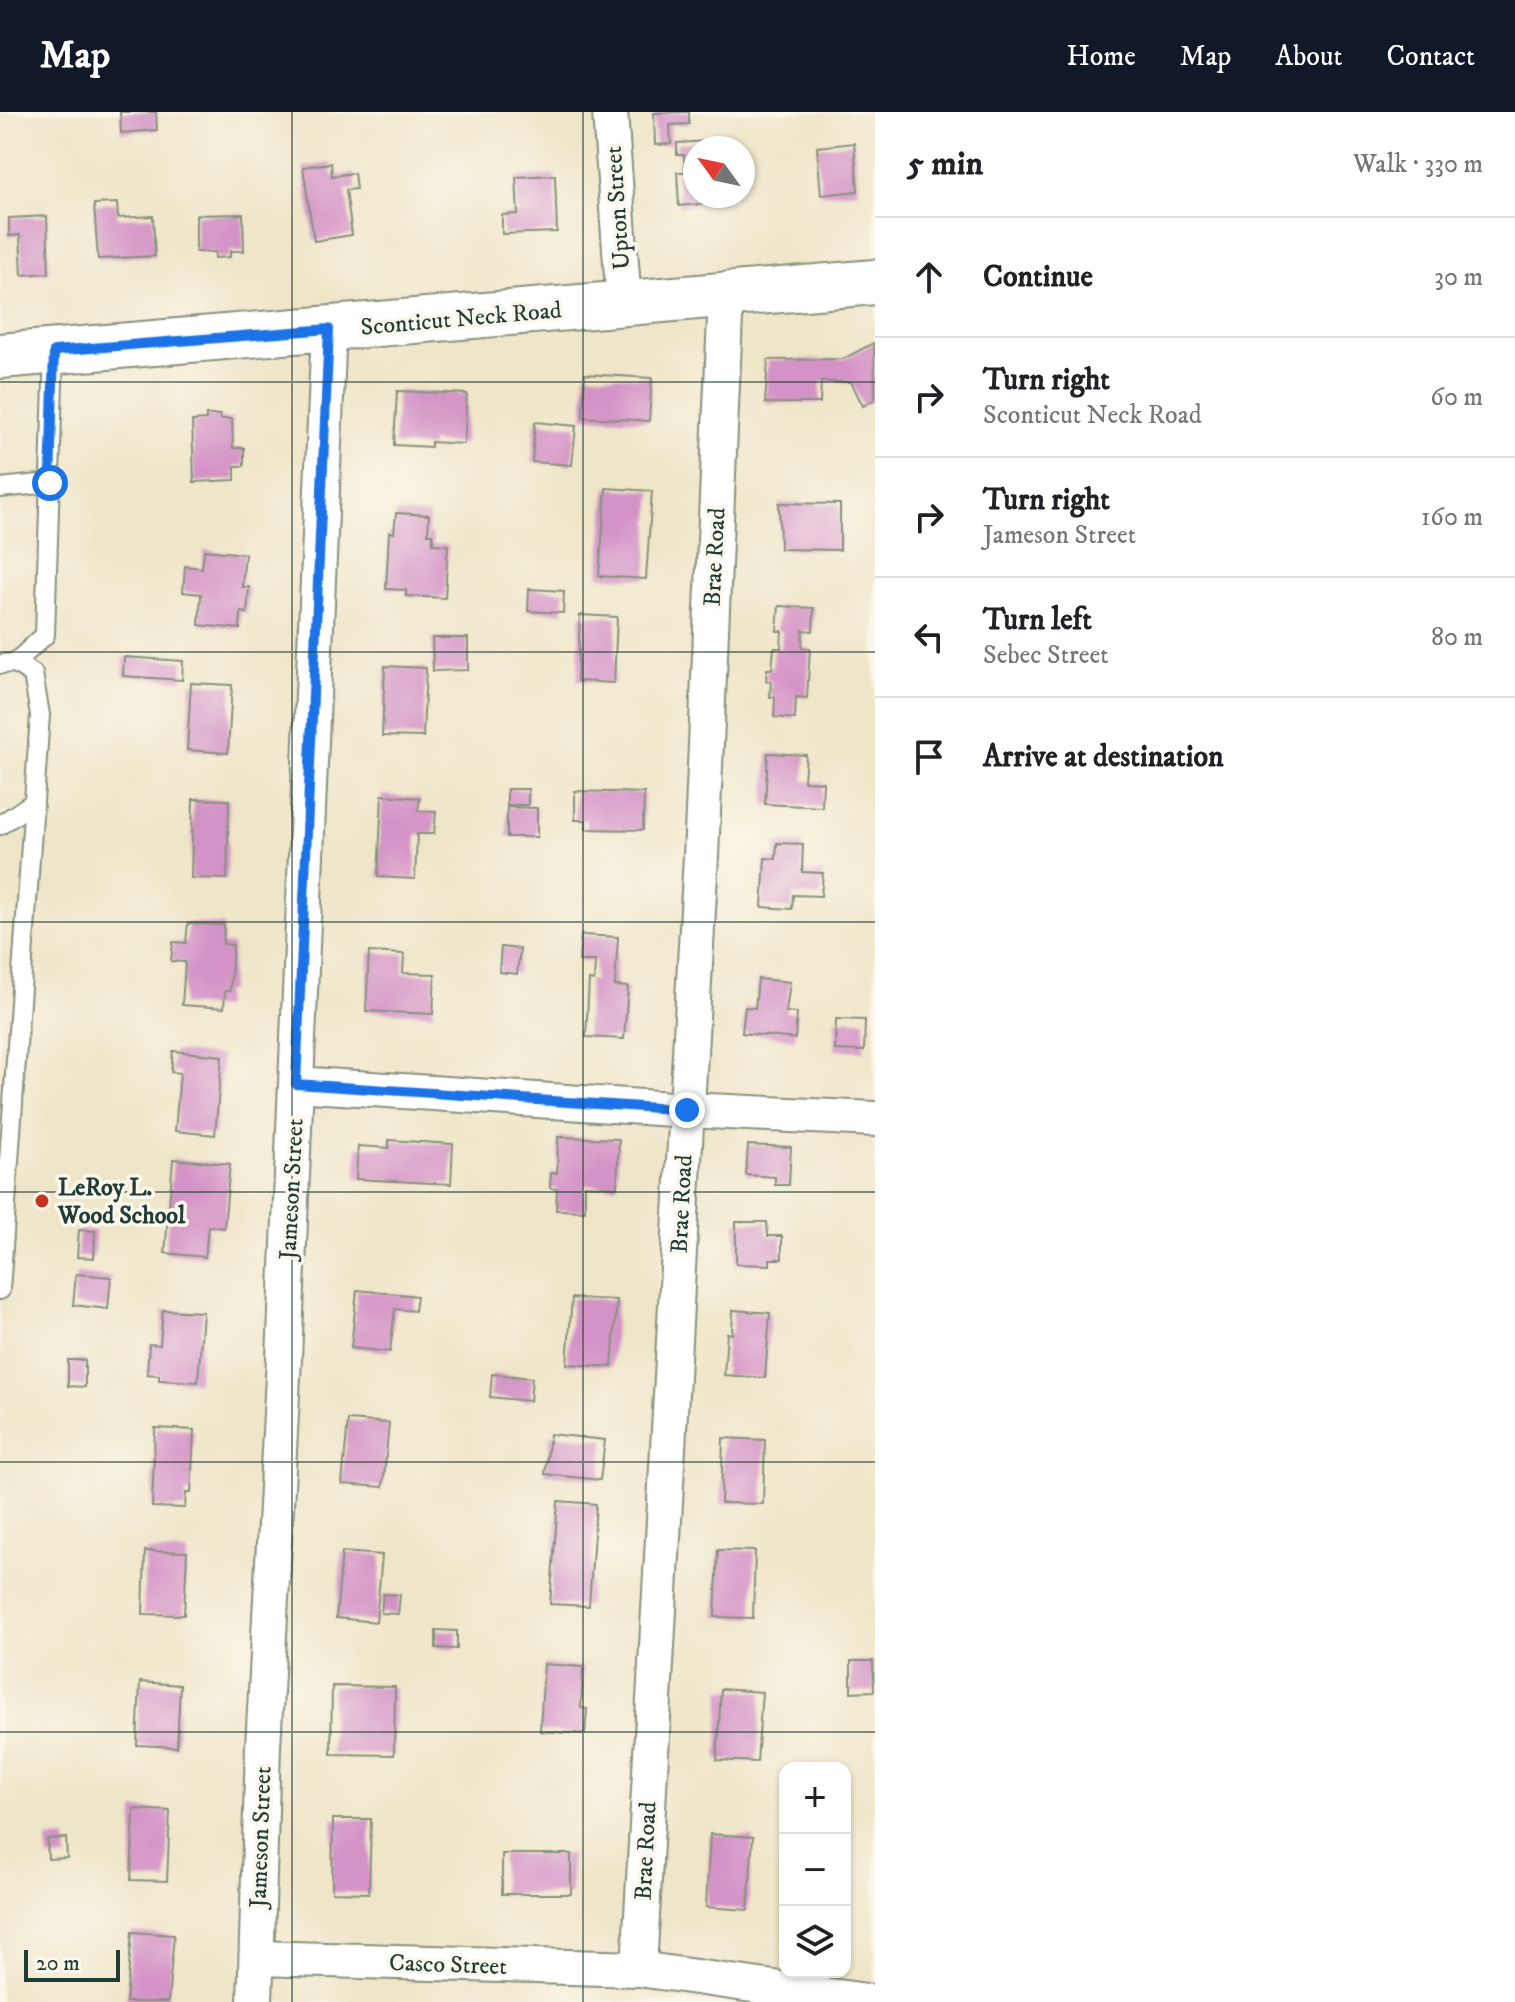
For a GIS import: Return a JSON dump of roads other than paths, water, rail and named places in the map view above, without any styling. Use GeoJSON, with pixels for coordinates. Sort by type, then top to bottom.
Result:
{"type":"FeatureCollection","features":[{"type":"Feature","properties":{"kind":"main road","name":"Sconticut Neck Road"},"geometry":{"type":"LineString","coordinates":[[0,356],[875,282]]}},
{"type":"Feature","properties":{"kind":"street","name":"Upton Street"},"geometry":{"type":"LineString","coordinates":[[610,112],[624,304]]}},
{"type":"Feature","properties":{"kind":"street","name":"Brae Road"},"geometry":{"type":"LineString","coordinates":[[639,1969],[702,841],[726,295]]}},
{"type":"Feature","properties":{"kind":"street","name":"Jameson Street"},"geometry":{"type":"LineString","coordinates":[[255,2002],[263,1747],[329,329]]}},
{"type":"Feature","properties":{"kind":"street"},"geometry":{"type":"LineString","coordinates":[[296,1084],[875,1119]]}},
{"type":"Feature","properties":{"kind":"street","name":"Casco Street"},"geometry":{"type":"LineString","coordinates":[[257,1958],[639,1969],[873,2002]]}},
{"type":"Feature","properties":{"kind":"lane"},"geometry":{"type":"LineString","coordinates":[[8,664],[45,635],[54,351]]}},
{"type":"Feature","properties":{"kind":"lane"},"geometry":{"type":"LineString","coordinates":[[0,488],[50,483]]}},
{"type":"Feature","properties":{"kind":"lane"},"geometry":{"type":"LineString","coordinates":[[0,1290],[40,715],[33,674],[8,664]]}},
{"type":"Feature","properties":{"kind":"lane"},"geometry":{"type":"LineString","coordinates":[[0,825],[34,802]]}},
{"type":"Feature","properties":{"kind":"lane"},"geometry":{"type":"LineString","coordinates":[[0,1050],[17,1042]]}},
{"type":"Feature","properties":{"kind":"place","name":"LeRoy L. Wood School"},"geometry":{"type":"Point","coordinates":[42,1201]}}]}
